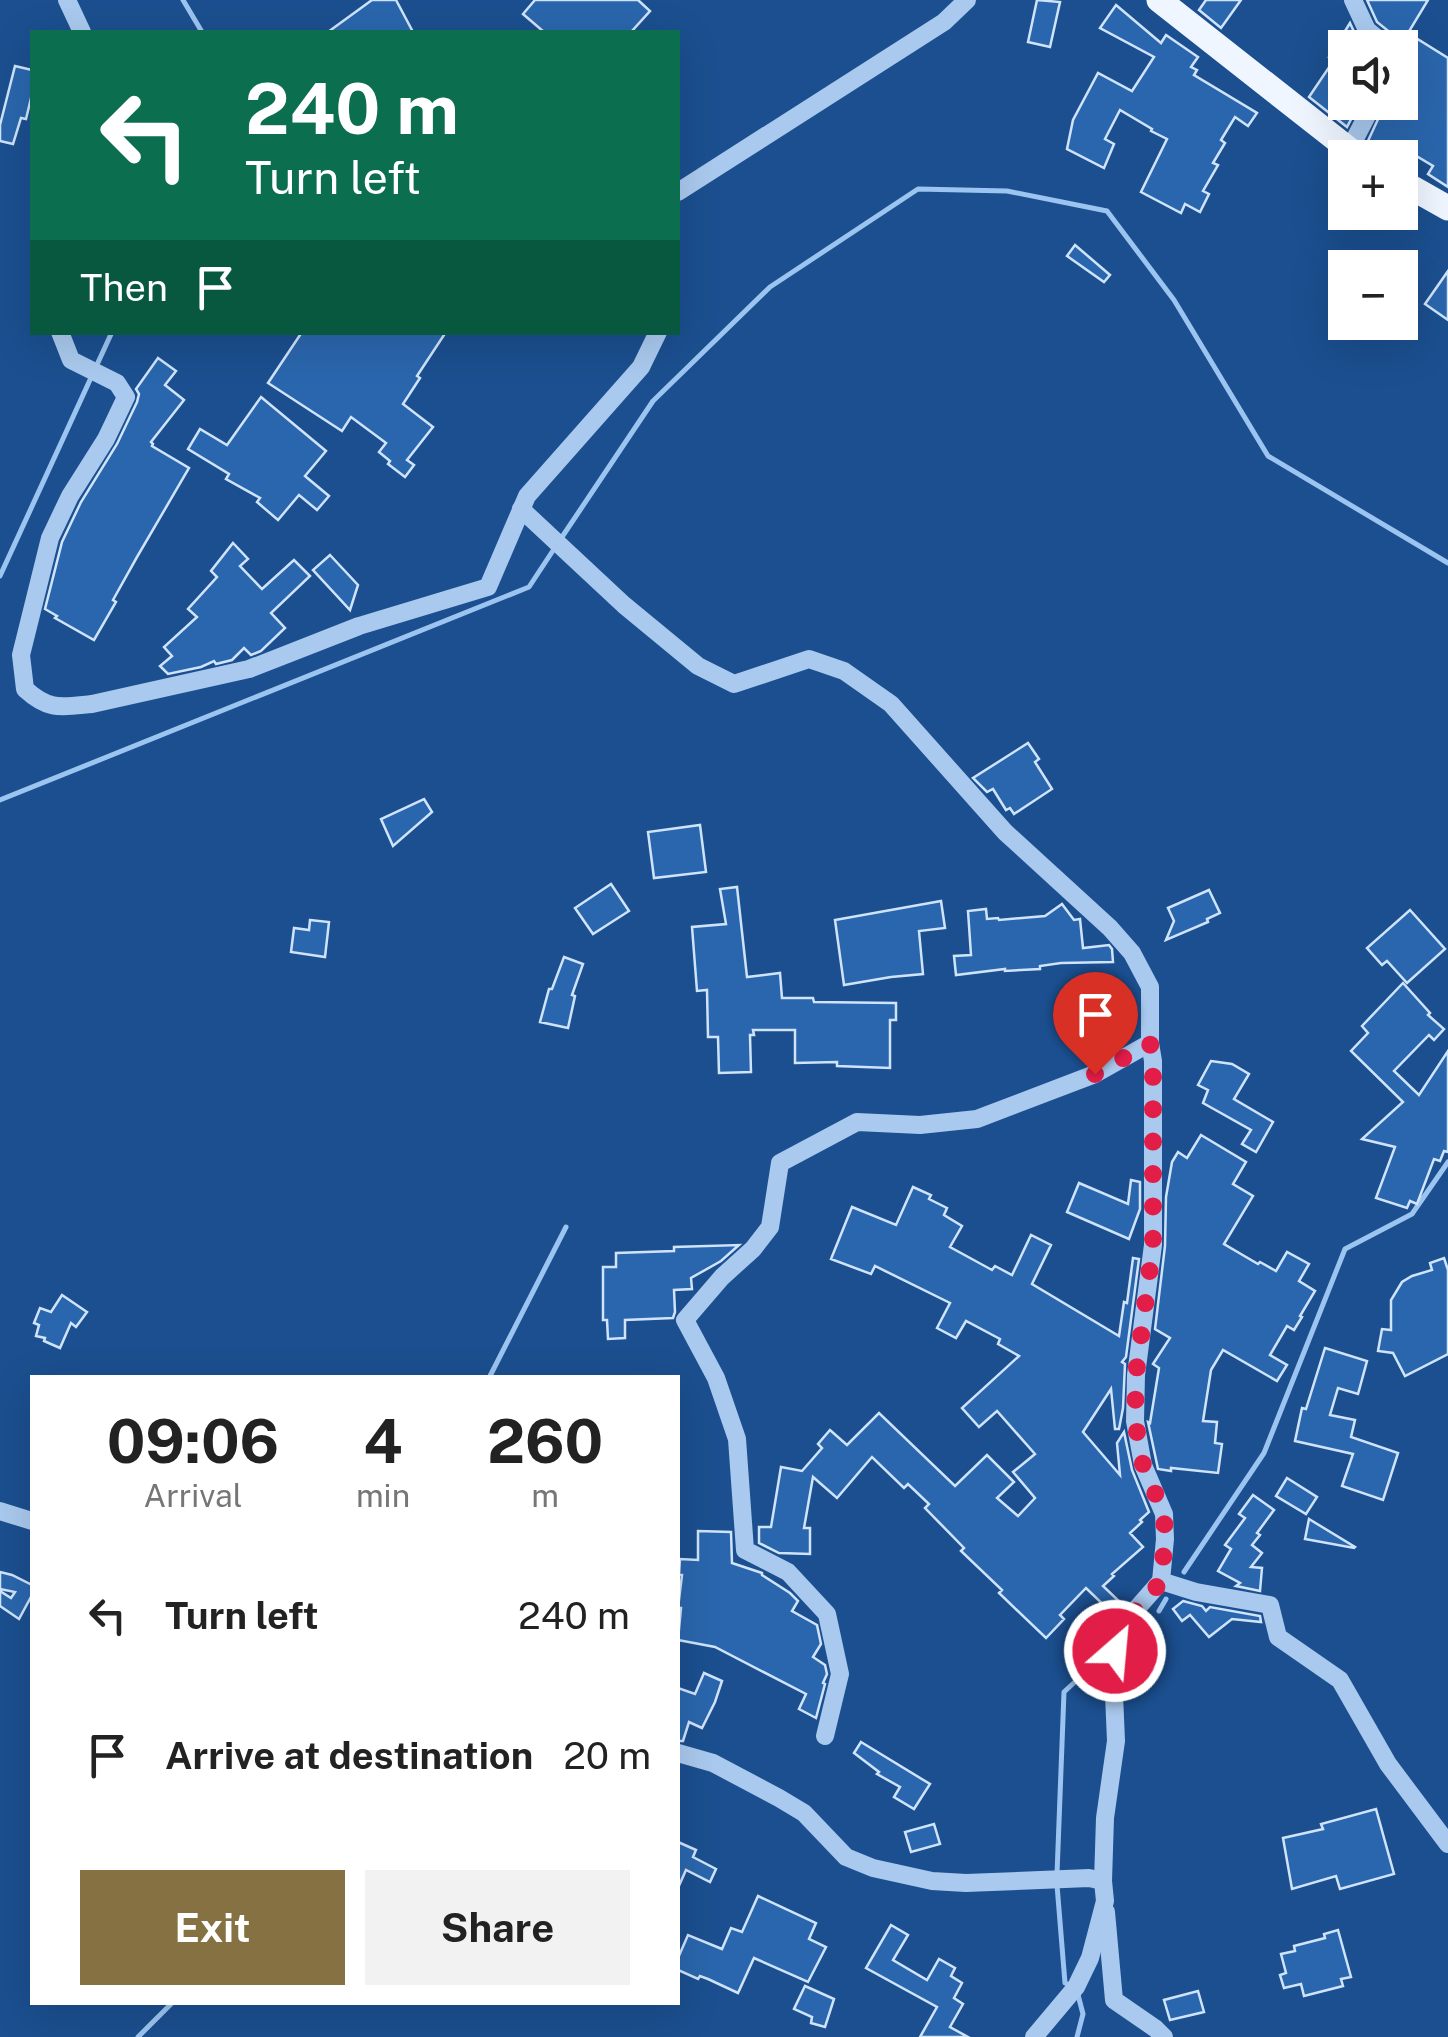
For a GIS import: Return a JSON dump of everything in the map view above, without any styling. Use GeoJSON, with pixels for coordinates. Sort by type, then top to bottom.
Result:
{"type":"FeatureCollection","features":[{"type":"Feature","properties":{"kind":"main road"},"geometry":{"type":"LineString","coordinates":[[1159,0],[1336,140]]}},
{"type":"Feature","properties":{"kind":"main road"},"geometry":{"type":"LineString","coordinates":[[1418,191],[1448,208]]}},
{"type":"Feature","properties":{"kind":"street"},"geometry":{"type":"LineString","coordinates":[[67,0],[81,30]]}},
{"type":"Feature","properties":{"kind":"street"},"geometry":{"type":"LineString","coordinates":[[680,191],[944,22],[967,0]]}},
{"type":"Feature","properties":{"kind":"street"},"geometry":{"type":"LineString","coordinates":[[1353,0],[1367,30]]}},
{"type":"Feature","properties":{"kind":"street"},"geometry":{"type":"LineString","coordinates":[[61,335],[71,360],[117,383],[126,397],[50,538],[21,655],[24,689],[46,705],[66,706],[92,704],[250,669],[359,626],[488,587],[527,496],[641,368],[657,335]]}},
{"type":"Feature","properties":{"kind":"street"},"geometry":{"type":"LineString","coordinates":[[521,509],[624,605],[698,666],[734,684],[809,659],[844,671],[892,704],[1005,832],[1110,928],[1132,954],[1150,987],[1153,1245],[1136,1374],[1135,1421],[1143,1465],[1164,1514],[1165,1539],[1161,1582],[1117,1631],[1113,1671],[1116,1741],[1105,1818],[1103,1881],[1114,2000],[1164,2037]]}},
{"type":"Feature","properties":{"kind":"street"},"geometry":{"type":"LineString","coordinates":[[824,1736],[840,1674],[827,1614],[788,1572],[745,1550],[736,1439],[716,1378],[685,1320],[770,1227],[780,1163],[857,1122],[920,1124],[976,1119],[1095,1074],[1150,1043]]}},
{"type":"Feature","properties":{"kind":"street"},"geometry":{"type":"LineString","coordinates":[[0,1511],[30,1521]]}},
{"type":"Feature","properties":{"kind":"street"},"geometry":{"type":"LineString","coordinates":[[1161,1582],[1270,1605],[1278,1637],[1340,1680],[1388,1764],[1448,1844]]}},
{"type":"Feature","properties":{"kind":"street"},"geometry":{"type":"LineString","coordinates":[[680,1754],[713,1763],[804,1813],[846,1857],[873,1868],[932,1881],[966,1883],[1090,1878],[1103,1881]]}},
{"type":"Feature","properties":{"kind":"street"},"geometry":{"type":"LineString","coordinates":[[1034,2037],[1076,1987],[1090,1958],[1105,1901]]}},
{"type":"Feature","properties":{"kind":"building"},"geometry":{"type":"Polygon","coordinates":[[[372,0],[396,0],[412,30],[331,30],[372,0]]]}},
{"type":"Feature","properties":{"kind":"building"},"geometry":{"type":"Polygon","coordinates":[[[535,0],[638,0],[650,11],[633,30],[542,30],[523,14],[535,0]]]}},
{"type":"Feature","properties":{"kind":"building"},"geometry":{"type":"Polygon","coordinates":[[[1037,0],[1060,2],[1050,47],[1028,42],[1037,0]]]}},
{"type":"Feature","properties":{"kind":"building"},"geometry":{"type":"Polygon","coordinates":[[[1206,0],[1241,0],[1221,28],[1199,10],[1206,0]]]}},
{"type":"Feature","properties":{"kind":"building"},"geometry":{"type":"Polygon","coordinates":[[[1367,0],[1428,0],[1410,30],[1387,30],[1377,22],[1367,0]]]}},
{"type":"Feature","properties":{"kind":"building"},"geometry":{"type":"Polygon","coordinates":[[[1116,5],[1161,43],[1166,35],[1198,57],[1191,67],[1197,70],[1194,75],[1257,113],[1248,126],[1235,117],[1221,140],[1225,143],[1213,163],[1218,165],[1203,191],[1209,194],[1200,212],[1185,204],[1181,213],[1141,192],[1167,139],[1120,110],[1105,139],[1114,144],[1104,168],[1067,149],[1073,120],[1098,73],[1132,91],[1154,57],[1100,28],[1116,5]]]}},
{"type":"Feature","properties":{"kind":"building"},"geometry":{"type":"Polygon","coordinates":[[[1418,39],[1448,58],[1448,187],[1428,174],[1433,166],[1418,157],[1418,140],[1368,140],[1378,120],[1418,120],[1418,39]]]}},
{"type":"Feature","properties":{"kind":"building"},"geometry":{"type":"Polygon","coordinates":[[[15,66],[30,70],[30,102],[13,144],[0,141],[0,125],[15,66]]]}},
{"type":"Feature","properties":{"kind":"building"},"geometry":{"type":"Polygon","coordinates":[[[1328,69],[1328,112],[1309,97],[1328,69]]]}},
{"type":"Feature","properties":{"kind":"building"},"geometry":{"type":"Polygon","coordinates":[[[1075,245],[1110,275],[1104,282],[1067,256],[1075,245]]]}},
{"type":"Feature","properties":{"kind":"building"},"geometry":{"type":"Polygon","coordinates":[[[1448,271],[1448,320],[1425,304],[1448,271]]]}},
{"type":"Feature","properties":{"kind":"building"},"geometry":{"type":"Polygon","coordinates":[[[300,335],[444,335],[403,404],[433,427],[407,460],[414,465],[405,477],[379,452],[386,443],[351,417],[342,431],[268,383],[300,335]]]}},
{"type":"Feature","properties":{"kind":"building"},"geometry":{"type":"Polygon","coordinates":[[[158,358],[176,371],[165,385],[184,400],[151,442],[152,446],[189,468],[94,640],[45,609],[62,542],[81,502],[117,444],[137,402],[136,389],[158,358]]]}},
{"type":"Feature","properties":{"kind":"building"},"geometry":{"type":"Polygon","coordinates":[[[261,397],[326,451],[305,476],[329,496],[317,510],[299,495],[278,520],[257,502],[260,498],[226,479],[229,474],[188,449],[200,429],[227,445],[261,397]]]}},
{"type":"Feature","properties":{"kind":"building"},"geometry":{"type":"Polygon","coordinates":[[[233,543],[248,559],[240,566],[262,589],[294,560],[310,576],[271,613],[285,628],[261,651],[251,655],[244,648],[232,660],[168,674],[160,666],[172,656],[164,647],[197,617],[188,609],[217,577],[211,571],[233,543]]]}},
{"type":"Feature","properties":{"kind":"building"},"geometry":{"type":"Polygon","coordinates":[[[330,555],[358,585],[350,610],[313,570],[330,555]]]}},
{"type":"Feature","properties":{"kind":"building"},"geometry":{"type":"Polygon","coordinates":[[[1028,743],[1052,789],[1014,814],[1010,808],[1006,810],[993,789],[987,792],[973,778],[1028,743]]]}},
{"type":"Feature","properties":{"kind":"building"},"geometry":{"type":"Polygon","coordinates":[[[424,799],[432,812],[393,846],[381,819],[424,799]]]}},
{"type":"Feature","properties":{"kind":"building"},"geometry":{"type":"Polygon","coordinates":[[[700,825],[706,872],[654,878],[648,832],[700,825]]]}},
{"type":"Feature","properties":{"kind":"building"},"geometry":{"type":"Polygon","coordinates":[[[611,884],[629,911],[593,934],[575,908],[611,884]]]}},
{"type":"Feature","properties":{"kind":"building"},"geometry":{"type":"Polygon","coordinates":[[[737,887],[747,977],[780,973],[782,998],[896,1003],[896,1020],[890,1020],[890,1068],[837,1066],[837,1062],[795,1063],[795,1030],[753,1030],[751,1072],[719,1073],[718,1037],[708,1037],[707,990],[697,991],[692,927],[726,924],[720,889],[737,887]]]}},
{"type":"Feature","properties":{"kind":"building"},"geometry":{"type":"Polygon","coordinates":[[[1209,890],[1220,913],[1166,940],[1174,921],[1168,908],[1209,890]]]}},
{"type":"Feature","properties":{"kind":"building"},"geometry":{"type":"Polygon","coordinates":[[[941,901],[945,928],[919,931],[923,974],[844,985],[835,920],[941,901]]]}},
{"type":"Feature","properties":{"kind":"building"},"geometry":{"type":"Polygon","coordinates":[[[1062,904],[1074,920],[1080,919],[1083,948],[1109,945],[1113,962],[1061,963],[1040,969],[956,975],[954,956],[971,955],[968,911],[986,909],[987,919],[999,920],[1045,916],[1062,904]]]}},
{"type":"Feature","properties":{"kind":"building"},"geometry":{"type":"Polygon","coordinates":[[[1410,910],[1445,949],[1407,983],[1387,961],[1382,965],[1367,948],[1410,910]]]}},
{"type":"Feature","properties":{"kind":"building"},"geometry":{"type":"Polygon","coordinates":[[[310,920],[329,922],[325,957],[291,952],[294,928],[309,930],[310,920]]]}},
{"type":"Feature","properties":{"kind":"building"},"geometry":{"type":"Polygon","coordinates":[[[564,957],[583,964],[572,995],[575,996],[568,1028],[540,1022],[564,957]]]}},
{"type":"Feature","properties":{"kind":"building"},"geometry":{"type":"Polygon","coordinates":[[[1403,983],[1444,1029],[1434,1040],[1429,1035],[1394,1071],[1419,1095],[1448,1051],[1448,1152],[1444,1151],[1440,1161],[1434,1159],[1417,1204],[1410,1201],[1407,1208],[1376,1198],[1395,1147],[1362,1139],[1403,1102],[1351,1051],[1368,1033],[1362,1026],[1403,983]]]}},
{"type":"Feature","properties":{"kind":"building"},"geometry":{"type":"Polygon","coordinates":[[[1211,1061],[1232,1064],[1249,1074],[1234,1099],[1273,1122],[1256,1152],[1242,1144],[1251,1130],[1203,1103],[1208,1090],[1198,1085],[1211,1061]]]}},
{"type":"Feature","properties":{"kind":"building"},"geometry":{"type":"Polygon","coordinates":[[[1201,1135],[1246,1162],[1233,1184],[1253,1196],[1224,1244],[1276,1271],[1287,1252],[1309,1264],[1299,1281],[1315,1291],[1294,1330],[1287,1326],[1270,1355],[1287,1365],[1277,1381],[1223,1350],[1211,1370],[1203,1421],[1217,1422],[1215,1443],[1222,1444],[1218,1473],[1158,1469],[1148,1422],[1159,1368],[1153,1364],[1170,1338],[1155,1329],[1172,1162],[1178,1152],[1187,1158],[1201,1135]]]}},
{"type":"Feature","properties":{"kind":"building"},"geometry":{"type":"Polygon","coordinates":[[[1131,1180],[1140,1182],[1140,1209],[1129,1239],[1067,1212],[1079,1183],[1128,1204],[1131,1180]]]}},
{"type":"Feature","properties":{"kind":"building"},"geometry":{"type":"Polygon","coordinates":[[[913,1187],[931,1195],[929,1199],[947,1208],[944,1215],[962,1226],[950,1247],[992,1270],[995,1266],[1012,1275],[1031,1235],[1051,1245],[1032,1284],[1119,1336],[1133,1258],[1139,1259],[1126,1357],[1122,1362],[1125,1364],[1119,1429],[1115,1429],[1111,1389],[1083,1432],[1120,1475],[1117,1443],[1124,1432],[1132,1470],[1149,1512],[1130,1533],[1143,1547],[1103,1586],[1123,1605],[1114,1615],[1086,1588],[1060,1615],[1064,1619],[1046,1638],[961,1551],[964,1548],[925,1508],[929,1504],[908,1484],[904,1488],[872,1457],[837,1498],[813,1477],[804,1528],[810,1528],[810,1554],[779,1553],[759,1543],[759,1527],[771,1527],[781,1467],[802,1471],[822,1448],[818,1444],[830,1430],[847,1445],[879,1413],[955,1486],[987,1455],[1014,1482],[997,1498],[1018,1516],[1035,1498],[1013,1472],[1035,1454],[997,1411],[979,1427],[962,1408],[1019,1356],[998,1344],[1000,1339],[966,1321],[956,1338],[937,1328],[950,1303],[875,1266],[871,1274],[831,1259],[852,1207],[896,1225],[913,1187]]]}},
{"type":"Feature","properties":{"kind":"building"},"geometry":{"type":"Polygon","coordinates":[[[739,1245],[691,1278],[692,1289],[674,1290],[673,1318],[625,1320],[625,1338],[608,1339],[607,1320],[603,1320],[603,1267],[616,1267],[616,1253],[739,1245]]]}},
{"type":"Feature","properties":{"kind":"building"},"geometry":{"type":"Polygon","coordinates":[[[1444,1258],[1448,1270],[1448,1354],[1405,1376],[1393,1353],[1378,1351],[1382,1329],[1391,1330],[1391,1300],[1402,1282],[1432,1270],[1430,1263],[1444,1258]]]}},
{"type":"Feature","properties":{"kind":"building"},"geometry":{"type":"Polygon","coordinates":[[[62,1295],[87,1312],[76,1327],[71,1323],[60,1348],[36,1336],[39,1325],[34,1323],[40,1308],[51,1312],[62,1295]]]}},
{"type":"Feature","properties":{"kind":"building"},"geometry":{"type":"Polygon","coordinates":[[[1325,1348],[1367,1361],[1358,1394],[1338,1388],[1330,1415],[1355,1420],[1351,1437],[1398,1453],[1383,1500],[1342,1486],[1353,1454],[1295,1441],[1302,1408],[1306,1409],[1325,1348]]]}},
{"type":"Feature","properties":{"kind":"building"},"geometry":{"type":"Polygon","coordinates":[[[1287,1478],[1317,1497],[1306,1514],[1276,1496],[1287,1478]]]}},
{"type":"Feature","properties":{"kind":"building"},"geometry":{"type":"Polygon","coordinates":[[[1253,1495],[1274,1510],[1252,1545],[1262,1553],[1251,1567],[1262,1568],[1260,1591],[1236,1586],[1240,1583],[1218,1571],[1231,1549],[1225,1545],[1245,1518],[1239,1514],[1253,1495]]]}},
{"type":"Feature","properties":{"kind":"building"},"geometry":{"type":"Polygon","coordinates":[[[1309,1519],[1355,1547],[1305,1539],[1309,1519]]]}},
{"type":"Feature","properties":{"kind":"building"},"geometry":{"type":"Polygon","coordinates":[[[698,1531],[731,1532],[732,1563],[762,1573],[790,1593],[798,1601],[792,1611],[817,1625],[821,1644],[813,1657],[825,1665],[827,1674],[816,1718],[799,1709],[806,1694],[715,1647],[680,1640],[680,1559],[698,1560],[698,1531]]]}},
{"type":"Feature","properties":{"kind":"building"},"geometry":{"type":"Polygon","coordinates":[[[0,1572],[30,1584],[30,1599],[19,1619],[0,1606],[0,1591],[11,1598],[15,1592],[0,1589],[0,1572]]]}},
{"type":"Feature","properties":{"kind":"building"},"geometry":{"type":"Polygon","coordinates":[[[1183,1601],[1206,1611],[1210,1607],[1260,1616],[1261,1622],[1232,1619],[1209,1637],[1190,1615],[1182,1621],[1173,1609],[1183,1601]]]}},
{"type":"Feature","properties":{"kind":"building"},"geometry":{"type":"Polygon","coordinates":[[[704,1673],[722,1681],[702,1728],[689,1722],[680,1741],[680,1689],[695,1694],[704,1673]]]}},
{"type":"Feature","properties":{"kind":"building"},"geometry":{"type":"Polygon","coordinates":[[[861,1742],[930,1784],[914,1809],[894,1797],[900,1787],[877,1774],[854,1753],[861,1742]]]}},
{"type":"Feature","properties":{"kind":"building"},"geometry":{"type":"Polygon","coordinates":[[[1376,1809],[1394,1874],[1340,1889],[1336,1876],[1292,1889],[1283,1838],[1323,1829],[1321,1824],[1376,1809]]]}},
{"type":"Feature","properties":{"kind":"building"},"geometry":{"type":"Polygon","coordinates":[[[934,1824],[940,1844],[911,1852],[905,1832],[934,1824]]]}},
{"type":"Feature","properties":{"kind":"building"},"geometry":{"type":"Polygon","coordinates":[[[680,1843],[696,1850],[693,1857],[716,1869],[710,1882],[686,1870],[680,1884],[680,1843]]]}},
{"type":"Feature","properties":{"kind":"building"},"geometry":{"type":"Polygon","coordinates":[[[758,1896],[816,1923],[809,1939],[826,1947],[808,1982],[754,1958],[738,1993],[680,1971],[680,1953],[688,1935],[722,1949],[731,1928],[742,1932],[758,1896]]]}},
{"type":"Feature","properties":{"kind":"building"},"geometry":{"type":"Polygon","coordinates":[[[891,1925],[908,1935],[893,1960],[927,1980],[939,1959],[955,1968],[951,1976],[962,1983],[954,1998],[963,2004],[950,2027],[968,2037],[920,2037],[937,2007],[866,1968],[891,1925]]]}},
{"type":"Feature","properties":{"kind":"building"},"geometry":{"type":"Polygon","coordinates":[[[1338,1930],[1351,1977],[1341,1979],[1343,1986],[1304,1996],[1301,1984],[1284,1988],[1280,1975],[1286,1973],[1281,1954],[1338,1930]]]}},
{"type":"Feature","properties":{"kind":"building"},"geometry":{"type":"Polygon","coordinates":[[[805,1986],[834,1999],[825,2027],[811,2023],[812,2017],[794,2009],[805,1986]]]}},
{"type":"Feature","properties":{"kind":"building"},"geometry":{"type":"Polygon","coordinates":[[[1198,1991],[1204,2012],[1170,2020],[1164,2000],[1198,1991]]]}},
{"type":"Feature","properties":{"kind":"waterway"},"geometry":{"type":"LineString","coordinates":[[183,0],[201,30]]}},
{"type":"Feature","properties":{"kind":"waterway"},"geometry":{"type":"LineString","coordinates":[[560,540],[653,401],[770,287],[918,189],[1007,191],[1107,211],[1174,300],[1268,456],[1448,563]]}},
{"type":"Feature","properties":{"kind":"waterway"},"geometry":{"type":"LineString","coordinates":[[0,576],[111,335]]}},
{"type":"Feature","properties":{"kind":"waterway"},"geometry":{"type":"LineString","coordinates":[[0,800],[529,587],[554,549]]}},
{"type":"Feature","properties":{"kind":"waterway"},"geometry":{"type":"LineString","coordinates":[[1184,1572],[1264,1453],[1345,1249],[1412,1214],[1448,1162]]}},
{"type":"Feature","properties":{"kind":"waterway"},"geometry":{"type":"LineString","coordinates":[[491,1375],[566,1227]]}},
{"type":"Feature","properties":{"kind":"waterway"},"geometry":{"type":"LineString","coordinates":[[1159,1611],[1166,1599]]}},
{"type":"Feature","properties":{"kind":"waterway"},"geometry":{"type":"LineString","coordinates":[[1057,1874],[1064,1692],[1107,1652]]}},
{"type":"Feature","properties":{"kind":"waterway"},"geometry":{"type":"LineString","coordinates":[[1057,1885],[1065,1983],[1070,1985]]}},
{"type":"Feature","properties":{"kind":"waterway"},"geometry":{"type":"LineString","coordinates":[[1077,1991],[1083,2014],[1077,2037]]}},
{"type":"Feature","properties":{"kind":"waterway"},"geometry":{"type":"LineString","coordinates":[[138,2037],[170,2005]]}},
{"type":"Feature","properties":{"kind":"route"},"geometry":{"type":"LineString","coordinates":[[1095,1074],[1150,1043],[1153,1245],[1136,1374],[1135,1421],[1143,1465],[1164,1514],[1165,1539],[1161,1582],[1117,1631],[1115,1651]]}}]}
